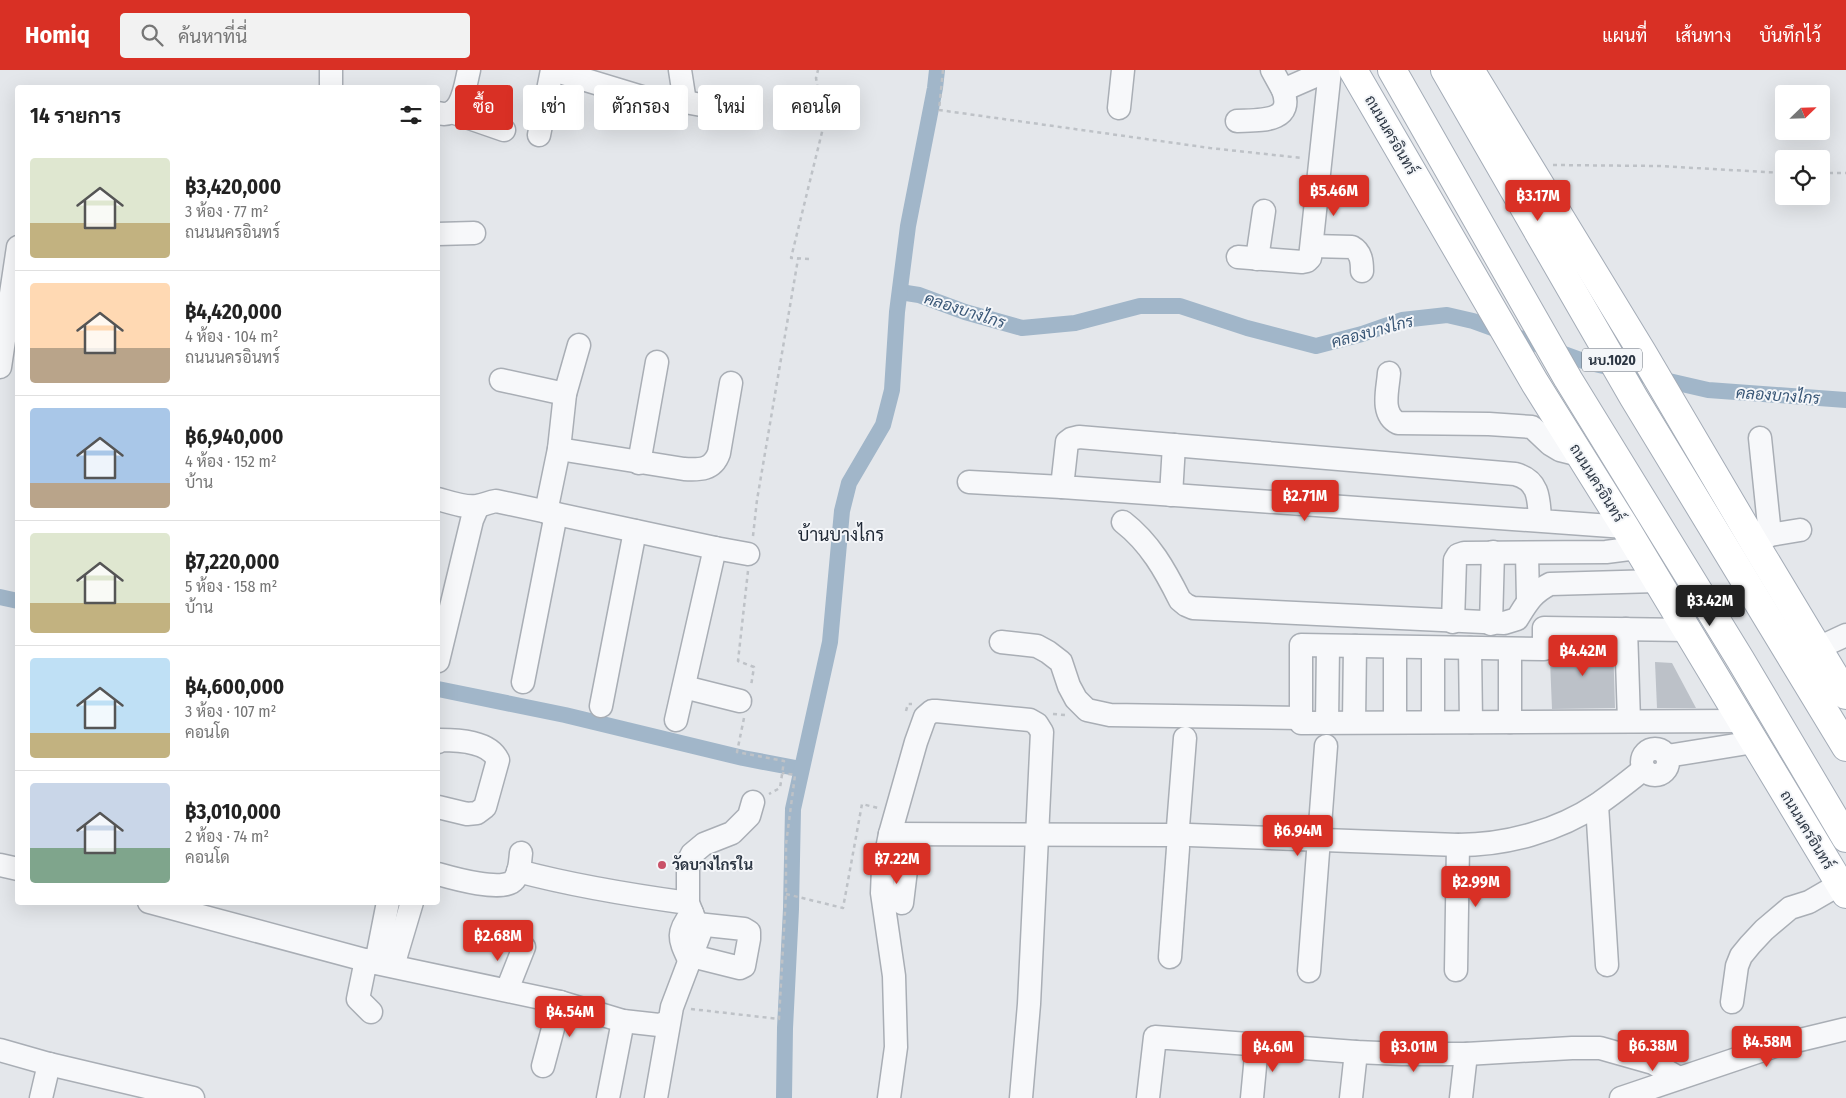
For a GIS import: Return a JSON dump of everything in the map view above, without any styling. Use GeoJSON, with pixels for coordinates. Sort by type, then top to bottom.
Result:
{"type":"FeatureCollection","features":[{"type":"Feature","properties":{"kind":"main road","name":"ถนนนครอินทร์"},"geometry":{"type":"LineString","coordinates":[[1353,70],[1492,306],[1535,383],[1631,537],[1843,889]]}},
{"type":"Feature","properties":{"kind":"main road","name":"ถนนนครอินทร์"},"geometry":{"type":"LineString","coordinates":[[1392,70],[1568,379],[1846,838]]}},
{"type":"Feature","properties":{"kind":"main road","name":"นบ.1020"},"geometry":{"type":"LineString","coordinates":[[1445,70],[1634,398],[1846,747]]}},
{"type":"Feature","properties":{"kind":"main road","name":"นบ.1020"},"geometry":{"type":"LineString","coordinates":[[1470,70],[1680,417],[1762,540],[1818,648],[1846,695]]}},
{"type":"Feature","properties":{"kind":"street"},"geometry":{"type":"LineString","coordinates":[[445,113],[462,101],[469,70]]}},
{"type":"Feature","properties":{"kind":"street"},"geometry":{"type":"LineString","coordinates":[[539,135],[553,70],[602,85]]}},
{"type":"Feature","properties":{"kind":"street"},"geometry":{"type":"LineString","coordinates":[[680,70],[682,85]]}},
{"type":"Feature","properties":{"kind":"street"},"geometry":{"type":"LineString","coordinates":[[1119,108],[1123,70]]}},
{"type":"Feature","properties":{"kind":"street"},"geometry":{"type":"LineString","coordinates":[[1237,121],[1277,116],[1283,112],[1286,104],[1283,90],[1272,70]]}},
{"type":"Feature","properties":{"kind":"street"},"geometry":{"type":"LineString","coordinates":[[1264,211],[1248,258],[1307,262],[1310,258],[1312,246],[1330,70],[1283,90]]}},
{"type":"Feature","properties":{"kind":"street"},"geometry":{"type":"LineString","coordinates":[[440,234],[474,234]]}},
{"type":"Feature","properties":{"kind":"street"},"geometry":{"type":"LineString","coordinates":[[1312,246],[1352,247],[1357,250],[1361,258],[1362,271]]}},
{"type":"Feature","properties":{"kind":"street"},"geometry":{"type":"LineString","coordinates":[[0,366],[8,330],[15,272]]}},
{"type":"Feature","properties":{"kind":"street"},"geometry":{"type":"LineString","coordinates":[[523,682],[551,513],[565,394],[579,344]]}},
{"type":"Feature","properties":{"kind":"street"},"geometry":{"type":"LineString","coordinates":[[639,462],[657,362]]}},
{"type":"Feature","properties":{"kind":"street"},"geometry":{"type":"LineString","coordinates":[[1389,373],[1387,407],[1389,416],[1398,423],[1489,424],[1532,427],[1550,444],[1560,450],[1580,455]]}},
{"type":"Feature","properties":{"kind":"street"},"geometry":{"type":"LineString","coordinates":[[501,380],[565,394]]}},
{"type":"Feature","properties":{"kind":"street"},"geometry":{"type":"LineString","coordinates":[[558,448],[696,470],[708,467],[716,461],[731,383]]}},
{"type":"Feature","properties":{"kind":"street"},"geometry":{"type":"LineString","coordinates":[[1062,486],[1066,442],[1078,437],[1515,474],[1526,477],[1532,483],[1539,504],[1540,520]]}},
{"type":"Feature","properties":{"kind":"street"},"geometry":{"type":"LineString","coordinates":[[1760,438],[1762,540],[1800,530]]}},
{"type":"Feature","properties":{"kind":"street"},"geometry":{"type":"LineString","coordinates":[[1171,495],[1174,445]]}},
{"type":"Feature","properties":{"kind":"street"},"geometry":{"type":"LineString","coordinates":[[969,482],[1062,486],[1540,520],[1631,537]]}},
{"type":"Feature","properties":{"kind":"street"},"geometry":{"type":"LineString","coordinates":[[440,499],[467,506],[478,506],[486,502],[496,501],[715,548],[750,553]]}},
{"type":"Feature","properties":{"kind":"street"},"geometry":{"type":"LineString","coordinates":[[440,653],[472,520],[478,506]]}},
{"type":"Feature","properties":{"kind":"street"},"geometry":{"type":"LineString","coordinates":[[1123,522],[1150,547],[1180,600],[1194,608],[1492,624],[1517,619],[1528,600],[1539,590],[1550,584],[1657,581]]}},
{"type":"Feature","properties":{"kind":"street"},"geometry":{"type":"LineString","coordinates":[[601,706],[636,531]]}},
{"type":"Feature","properties":{"kind":"street"},"geometry":{"type":"LineString","coordinates":[[1453,622],[1454,567],[1458,555],[1464,552],[1606,552],[1631,537]]}},
{"type":"Feature","properties":{"kind":"street"},"geometry":{"type":"LineString","coordinates":[[676,720],[715,548]]}},
{"type":"Feature","properties":{"kind":"street"},"geometry":{"type":"LineString","coordinates":[[1492,624],[1493,552]]}},
{"type":"Feature","properties":{"kind":"street"},"geometry":{"type":"LineString","coordinates":[[1606,552],[1618,582]]}},
{"type":"Feature","properties":{"kind":"street"},"geometry":{"type":"LineString","coordinates":[[1527,553],[1528,600]]}},
{"type":"Feature","properties":{"kind":"street"},"geometry":{"type":"LineString","coordinates":[[1687,630],[1544,628],[1544,649],[1302,646],[1301,723],[1629,721],[1747,732]]}},
{"type":"Feature","properties":{"kind":"street"},"geometry":{"type":"LineString","coordinates":[[1626,629],[1629,721]]}},
{"type":"Feature","properties":{"kind":"street"},"geometry":{"type":"LineString","coordinates":[[1818,648],[1846,635]]}},
{"type":"Feature","properties":{"kind":"street"},"geometry":{"type":"LineString","coordinates":[[1000,642],[1037,646],[1048,652],[1060,662],[1076,699],[1086,710],[1110,715],[1301,718]]}},
{"type":"Feature","properties":{"kind":"street"},"geometry":{"type":"LineString","coordinates":[[1327,722],[1328,646]]}},
{"type":"Feature","properties":{"kind":"street"},"geometry":{"type":"LineString","coordinates":[[1354,646],[1354,722]]}},
{"type":"Feature","properties":{"kind":"street"},"geometry":{"type":"LineString","coordinates":[[1395,647],[1395,722]]}},
{"type":"Feature","properties":{"kind":"street"},"geometry":{"type":"LineString","coordinates":[[1433,648],[1433,722]]}},
{"type":"Feature","properties":{"kind":"street"},"geometry":{"type":"LineString","coordinates":[[1470,648],[1471,722]]}},
{"type":"Feature","properties":{"kind":"street"},"geometry":{"type":"LineString","coordinates":[[1510,648],[1510,722]]}},
{"type":"Feature","properties":{"kind":"street"},"geometry":{"type":"LineString","coordinates":[[684,687],[745,700]]}},
{"type":"Feature","properties":{"kind":"street"},"geometry":{"type":"LineString","coordinates":[[901,903],[882,883],[890,834],[925,717],[932,711],[936,711],[1023,719],[1037,724],[1042,732],[1038,835],[1022,1098]]}},
{"type":"Feature","properties":{"kind":"street"},"geometry":{"type":"LineString","coordinates":[[890,834],[1178,836],[1458,845],[1503,842],[1556,826],[1597,805],[1644,769],[1652,774],[1662,773],[1668,766],[1667,756],[1747,732]]}},
{"type":"Feature","properties":{"kind":"street"},"geometry":{"type":"LineString","coordinates":[[1170,957],[1185,738]]}},
{"type":"Feature","properties":{"kind":"street"},"geometry":{"type":"LineString","coordinates":[[440,740],[466,740],[489,750],[496,755],[498,760],[485,807],[477,813],[467,814],[440,807]]}},
{"type":"Feature","properties":{"kind":"street"},"geometry":{"type":"LineString","coordinates":[[1308,971],[1326,746]]}},
{"type":"Feature","properties":{"kind":"street"},"geometry":{"type":"LineString","coordinates":[[691,959],[682,943],[680,933],[682,925],[692,913],[687,871],[688,862],[692,854],[704,844],[732,833],[749,816],[753,802]]}},
{"type":"Feature","properties":{"kind":"street"},"geometry":{"type":"LineString","coordinates":[[1597,805],[1608,965]]}},
{"type":"Feature","properties":{"kind":"street"},"geometry":{"type":"LineString","coordinates":[[1456,970],[1458,845]]}},
{"type":"Feature","properties":{"kind":"street"},"geometry":{"type":"LineString","coordinates":[[440,874],[507,886],[514,881],[520,862],[557,882],[617,894],[692,913],[749,932],[744,966],[740,968],[691,959]]}},
{"type":"Feature","properties":{"kind":"street"},"geometry":{"type":"LineString","coordinates":[[0,865],[15,868]]}},
{"type":"Feature","properties":{"kind":"street"},"geometry":{"type":"LineString","coordinates":[[889,1098],[896,1047],[894,976],[906,870]]}},
{"type":"Feature","properties":{"kind":"street"},"geometry":{"type":"LineString","coordinates":[[1732,1002],[1737,966],[1741,956],[1764,930],[1790,908],[1843,889]]}},
{"type":"Feature","properties":{"kind":"street"},"geometry":{"type":"LineString","coordinates":[[172,905],[216,911],[379,963],[560,1002],[623,1021],[659,1025],[670,1014]]}},
{"type":"Feature","properties":{"kind":"street"},"geometry":{"type":"LineString","coordinates":[[379,963],[388,905]]}},
{"type":"Feature","properties":{"kind":"street"},"geometry":{"type":"LineString","coordinates":[[370,1012],[358,999],[410,905]]}},
{"type":"Feature","properties":{"kind":"street"},"geometry":{"type":"LineString","coordinates":[[507,990],[524,947]]}},
{"type":"Feature","properties":{"kind":"street"},"geometry":{"type":"LineString","coordinates":[[656,1098],[670,1014],[691,959]]}},
{"type":"Feature","properties":{"kind":"street"},"geometry":{"type":"LineString","coordinates":[[543,1066],[560,1002]]}},
{"type":"Feature","properties":{"kind":"street"},"geometry":{"type":"LineString","coordinates":[[608,1098],[623,1021]]}},
{"type":"Feature","properties":{"kind":"street"},"geometry":{"type":"LineString","coordinates":[[1632,1097],[1679,1078],[1774,1046],[1846,1029]]}},
{"type":"Feature","properties":{"kind":"street"},"geometry":{"type":"LineString","coordinates":[[1148,1098],[1155,1037],[1356,1052],[1466,1054],[1600,1048],[1653,1063],[1679,1078]]}},
{"type":"Feature","properties":{"kind":"street"},"geometry":{"type":"LineString","coordinates":[[1252,1098],[1257,1045]]}},
{"type":"Feature","properties":{"kind":"street"},"geometry":{"type":"LineString","coordinates":[[0,1050],[151,1093],[193,1098]]}},
{"type":"Feature","properties":{"kind":"street"},"geometry":{"type":"LineString","coordinates":[[1352,1098],[1356,1052]]}},
{"type":"Feature","properties":{"kind":"street"},"geometry":{"type":"LineString","coordinates":[[1461,1098],[1466,1054]]}},
{"type":"Feature","properties":{"kind":"street"},"geometry":{"type":"LineString","coordinates":[[41,1098],[49,1064]]}},
{"type":"Feature","properties":{"kind":"path"},"geometry":{"type":"LineString","coordinates":[[809,259],[791,258],[824,124],[816,78],[818,70]]}},
{"type":"Feature","properties":{"kind":"path"},"geometry":{"type":"LineString","coordinates":[[943,70],[939,110],[1210,148],[1321,160]]}},
{"type":"Feature","properties":{"kind":"path"},"geometry":{"type":"LineString","coordinates":[[1528,164],[1659,166],[1775,172]]}},
{"type":"Feature","properties":{"kind":"path"},"geometry":{"type":"LineString","coordinates":[[1830,173],[1846,173]]}},
{"type":"Feature","properties":{"kind":"path"},"geometry":{"type":"LineString","coordinates":[[753,802],[780,788],[784,761],[737,752],[745,700],[754,667],[738,661],[757,500],[798,258]]}},
{"type":"Feature","properties":{"kind":"path"},"geometry":{"type":"LineString","coordinates":[[906,713],[908,704],[918,704]]}},
{"type":"Feature","properties":{"kind":"path"},"geometry":{"type":"LineString","coordinates":[[1047,714],[1067,715]]}},
{"type":"Feature","properties":{"kind":"path"},"geometry":{"type":"LineString","coordinates":[[670,1014],[778,1019],[786,894],[786,844],[795,775],[782,772]]}},
{"type":"Feature","properties":{"kind":"path"},"geometry":{"type":"LineString","coordinates":[[786,894],[843,908],[862,804],[882,809]]}},
{"type":"Feature","properties":{"kind":"building"},"geometry":{"type":"Polygon","coordinates":[[[1613,643],[1615,708],[1552,709],[1550,660],[1556,655],[1557,645],[1613,643]]]}},
{"type":"Feature","properties":{"kind":"building"},"geometry":{"type":"Polygon","coordinates":[[[1655,662],[1672,663],[1696,708],[1657,708],[1655,662]]]}},
{"type":"Feature","properties":{"kind":"waterway"},"geometry":{"type":"LineString","coordinates":[[784,1098],[793,809],[830,642],[842,511],[849,483],[883,425],[892,390],[897,312],[908,226],[937,70]]}},
{"type":"Feature","properties":{"kind":"waterway","name":"คลองบางไกร"},"geometry":{"type":"LineString","coordinates":[[900,292],[919,295],[965,312],[1022,328],[1075,323],[1140,306],[1180,306],[1247,328],[1316,346],[1362,334],[1402,320],[1447,315],[1473,321],[1586,362],[1708,390],[1846,400]]}},
{"type":"Feature","properties":{"kind":"waterway"},"geometry":{"type":"LineString","coordinates":[[0,597],[15,600]]}},
{"type":"Feature","properties":{"kind":"waterway"},"geometry":{"type":"LineString","coordinates":[[440,689],[565,715],[743,758],[801,769]]}},
{"type":"Feature","properties":{"kind":"place","name":"วัดบางไกรใน"},"geometry":{"type":"Point","coordinates":[662,865]}},
{"type":"Feature","properties":{"kind":"district","name":"บ้านบางไกร"},"geometry":{"type":"Point","coordinates":[841,535]}}]}
